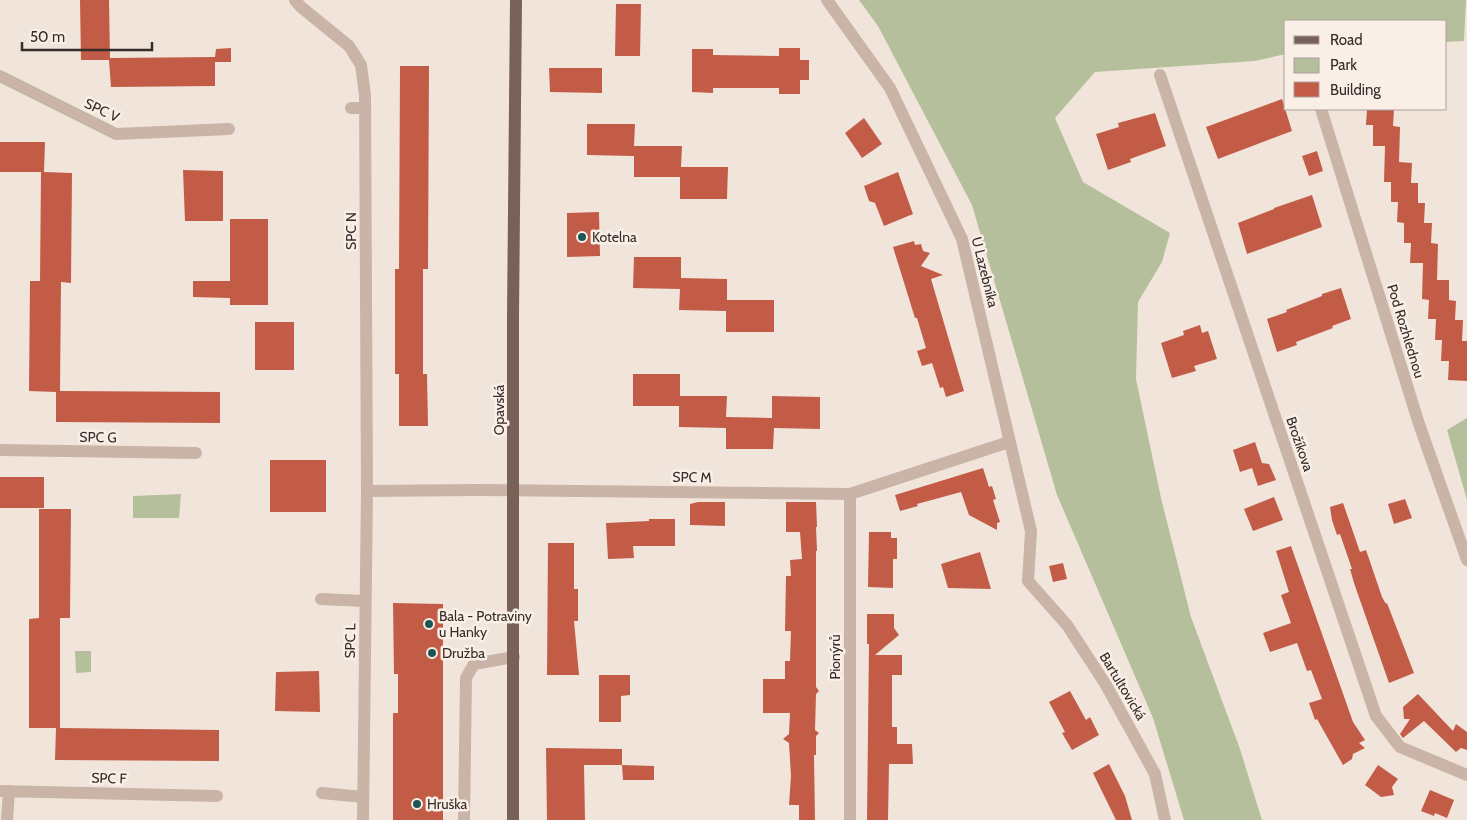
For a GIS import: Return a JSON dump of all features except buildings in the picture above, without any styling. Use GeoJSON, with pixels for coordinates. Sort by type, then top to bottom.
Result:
{"type":"FeatureCollection","features":[{"type":"Feature","properties":{"kind":"main road","name":"Opavská"},"geometry":{"type":"LineString","coordinates":[[513,820],[513,316],[516,0]]}},
{"type":"Feature","properties":{"kind":"street","name":"SPC N"},"geometry":{"type":"LineString","coordinates":[[296,0],[301,8],[349,46],[361,65],[365,108],[367,491]]}},
{"type":"Feature","properties":{"kind":"street","name":"U Lazebníka"},"geometry":{"type":"LineString","coordinates":[[827,0],[890,88],[962,239],[1030,531],[1028,581]]}},
{"type":"Feature","properties":{"kind":"street","name":"Brožíkova"},"geometry":{"type":"LineString","coordinates":[[1160,75],[1376,716],[1400,747],[1467,775]]}},
{"type":"Feature","properties":{"kind":"street","name":"SPC V"},"geometry":{"type":"LineString","coordinates":[[0,76],[116,134],[229,130]]}},
{"type":"Feature","properties":{"kind":"street"},"geometry":{"type":"LineString","coordinates":[[351,108],[365,108]]}},
{"type":"Feature","properties":{"kind":"street","name":"Pod Rozhlednou"},"geometry":{"type":"LineString","coordinates":[[1321,110],[1419,424],[1467,560]]}},
{"type":"Feature","properties":{"kind":"street","name":"SPC M"},"geometry":{"type":"LineString","coordinates":[[367,491],[850,494],[1009,442]]}},
{"type":"Feature","properties":{"kind":"street","name":"SPC G"},"geometry":{"type":"LineString","coordinates":[[0,450],[196,453]]}},
{"type":"Feature","properties":{"kind":"street","name":"SPC L"},"geometry":{"type":"LineString","coordinates":[[363,820],[367,491]]}},
{"type":"Feature","properties":{"kind":"street","name":"Pionýrů"},"geometry":{"type":"LineString","coordinates":[[850,494],[850,820]]}},
{"type":"Feature","properties":{"kind":"street","name":"Bartultovická"},"geometry":{"type":"LineString","coordinates":[[1028,581],[1067,625],[1106,685],[1155,774],[1165,820]]}},
{"type":"Feature","properties":{"kind":"street"},"geometry":{"type":"LineString","coordinates":[[321,599],[365,602]]}},
{"type":"Feature","properties":{"kind":"street"},"geometry":{"type":"LineString","coordinates":[[464,820],[466,678],[474,664],[514,656]]}},
{"type":"Feature","properties":{"kind":"street"},"geometry":{"type":"LineString","coordinates":[[4,791],[8,820]]}},
{"type":"Feature","properties":{"kind":"street","name":"SPC F"},"geometry":{"type":"LineString","coordinates":[[4,791],[217,796]]}},
{"type":"Feature","properties":{"kind":"street"},"geometry":{"type":"LineString","coordinates":[[322,793],[363,794]]}},
{"type":"Feature","properties":{"kind":"green space"},"geometry":{"type":"Polygon","coordinates":[[[859,0],[1466,0],[1464,41],[1447,42],[1447,20],[1284,20],[1284,54],[1255,61],[1095,72],[1055,118],[1083,182],[1170,233],[1162,262],[1138,302],[1136,379],[1161,498],[1191,617],[1240,749],[1262,820],[1184,820],[1153,718],[1057,495],[972,205],[878,26],[859,0]]]}},
{"type":"Feature","properties":{"kind":"green space"},"geometry":{"type":"Polygon","coordinates":[[[1467,418],[1467,500],[1447,430],[1467,418]]]}},
{"type":"Feature","properties":{"kind":"green space"},"geometry":{"type":"Polygon","coordinates":[[[181,494],[179,518],[133,518],[133,496],[181,494]]]}},
{"type":"Feature","properties":{"kind":"green space"},"geometry":{"type":"Polygon","coordinates":[[[75,651],[91,651],[91,672],[76,673],[75,651]]]}},
{"type":"Feature","properties":{"kind":"place","name":"Kotelna"},"geometry":{"type":"Point","coordinates":[582,237]}},
{"type":"Feature","properties":{"kind":"place","name":"Bala - Potraviny u Hanky"},"geometry":{"type":"Point","coordinates":[429,624]}},
{"type":"Feature","properties":{"kind":"place","name":"Družba"},"geometry":{"type":"Point","coordinates":[432,653]}},
{"type":"Feature","properties":{"kind":"place","name":"Hruška"},"geometry":{"type":"Point","coordinates":[417,804]}}]}
